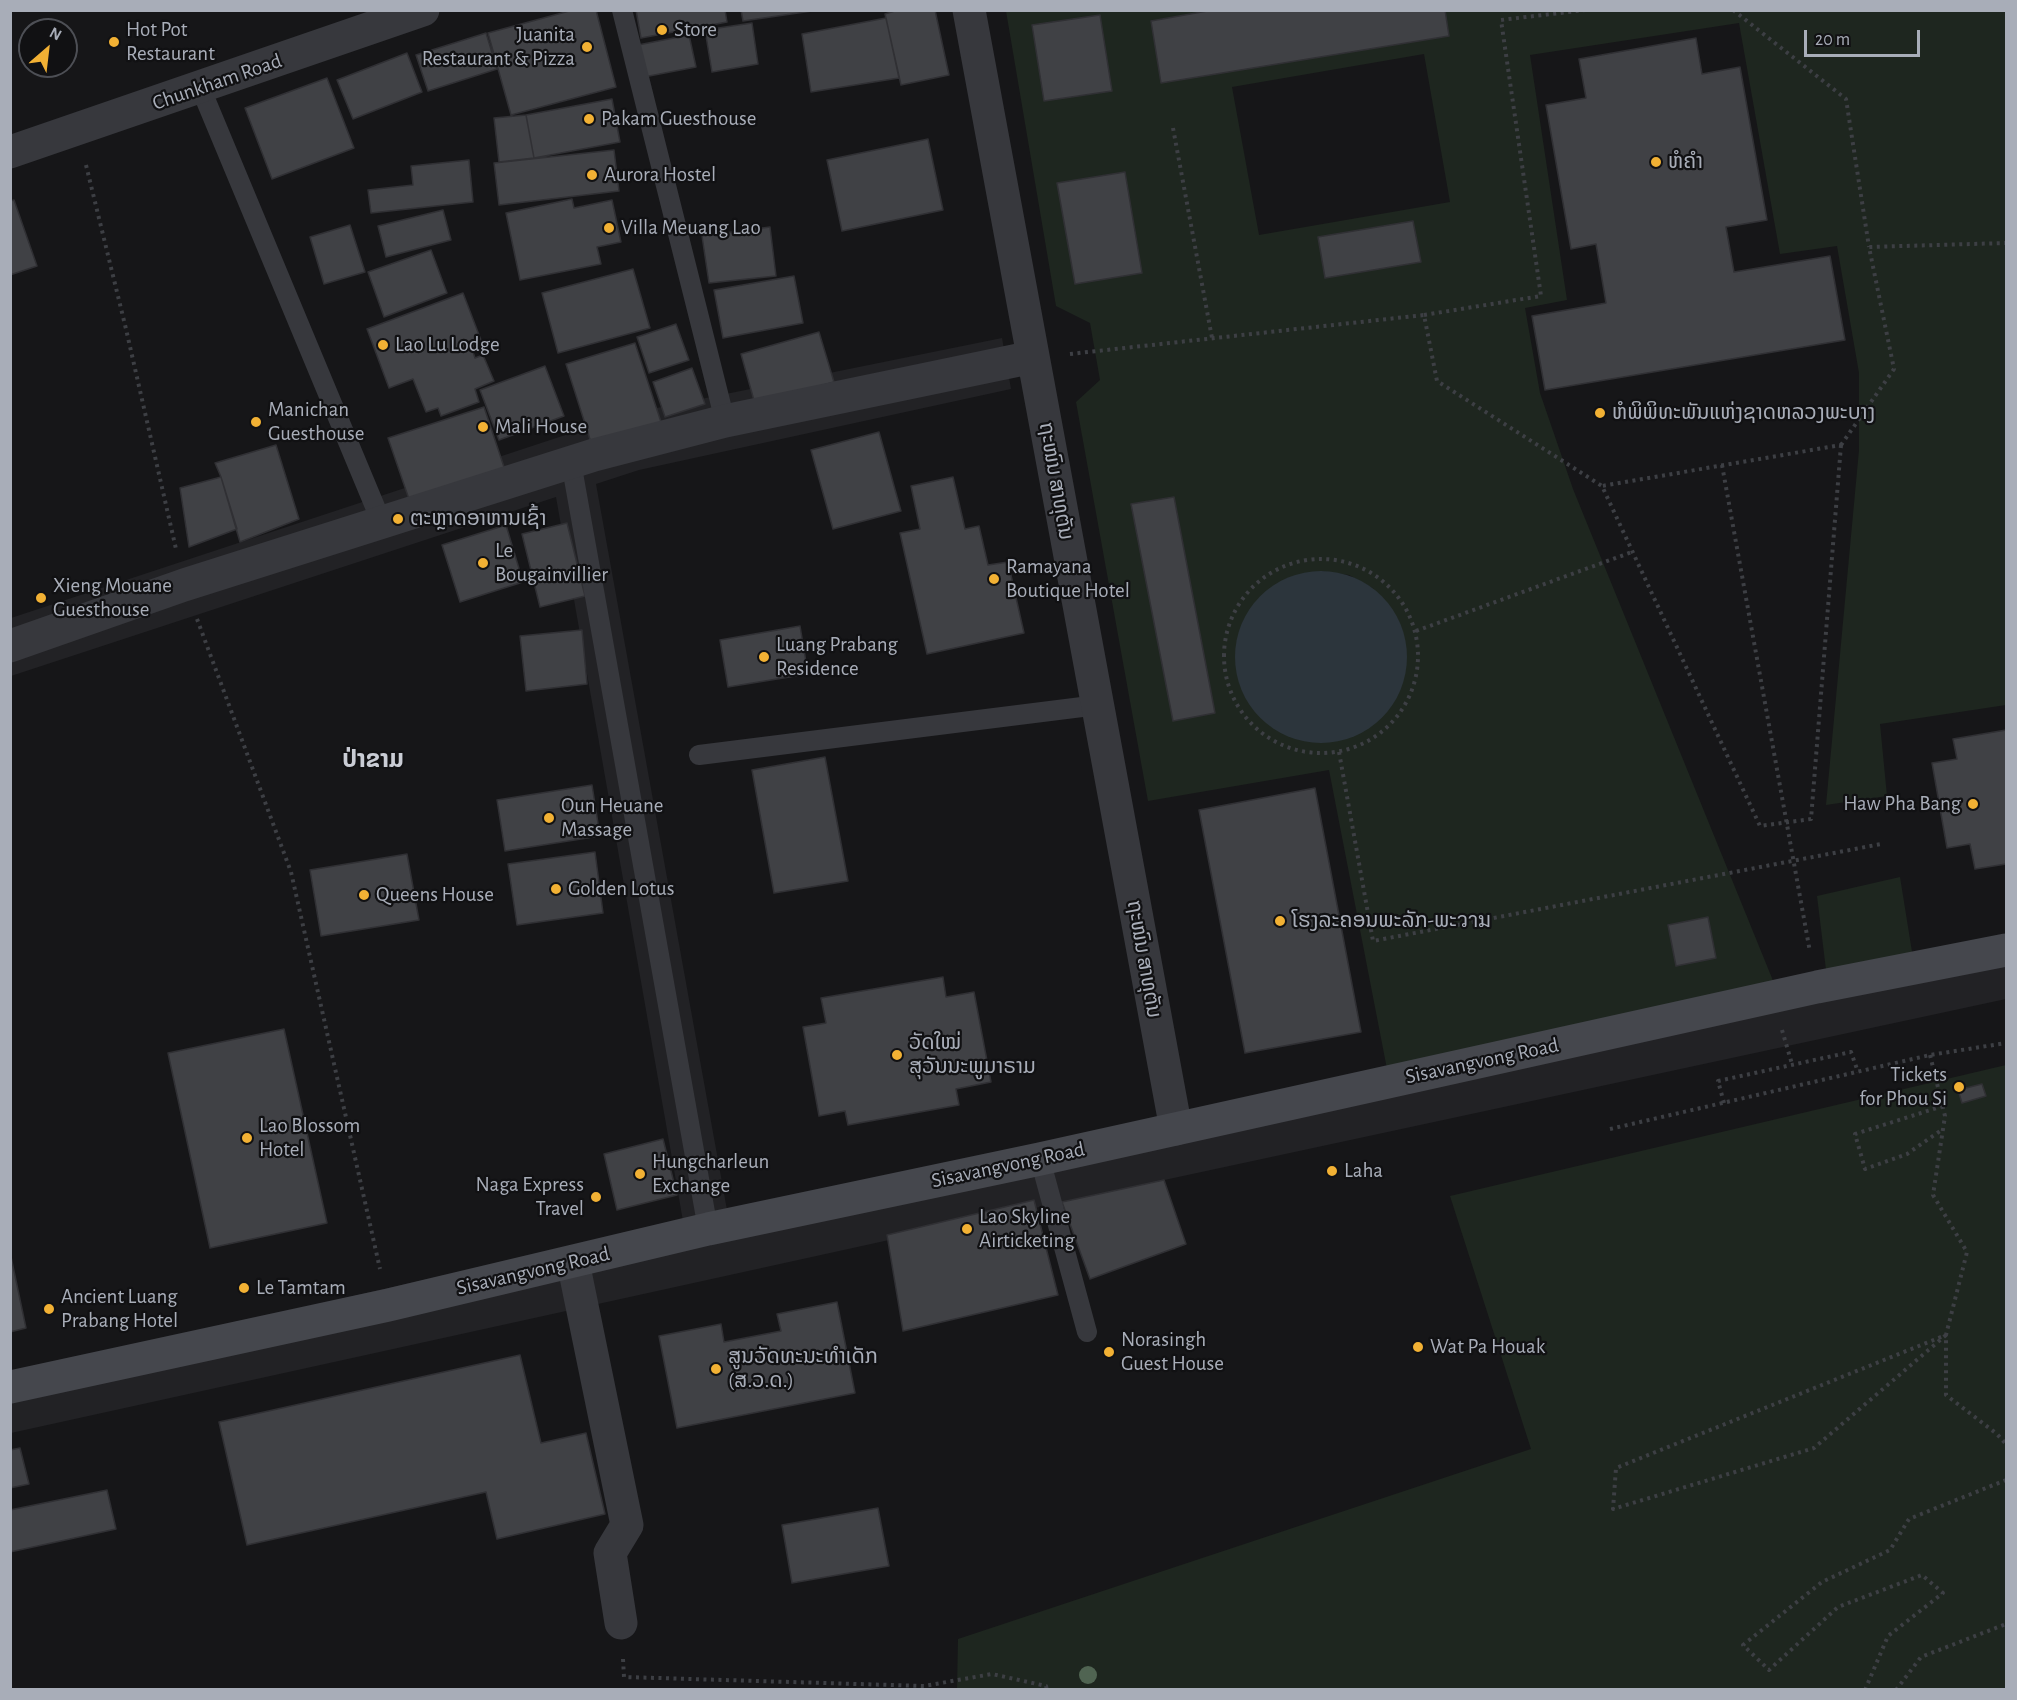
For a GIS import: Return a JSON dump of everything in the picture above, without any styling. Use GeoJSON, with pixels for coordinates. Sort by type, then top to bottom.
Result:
{"type":"FeatureCollection","features":[{"type":"Feature","properties":{"kind":"main road","name":"Sisavangvong Road"},"geometry":{"type":"LineString","coordinates":[[10,1387],[388,1305],[708,1229],[1040,1159],[1817,987],[2007,950]]}},
{"type":"Feature","properties":{"kind":"street","name":"Chunkham Road"},"geometry":{"type":"LineString","coordinates":[[10,152],[423,10]]}},
{"type":"Feature","properties":{"kind":"street","name":"ຖະໜົນ ສາທຸຕັນ"},"geometry":{"type":"LineString","coordinates":[[969,10],[1176,1129]]}},
{"type":"Feature","properties":{"kind":"street"},"geometry":{"type":"LineString","coordinates":[[10,646],[184,585],[572,462],[725,420],[1033,357]]}},
{"type":"Feature","properties":{"kind":"street"},"geometry":{"type":"LineString","coordinates":[[573,1262],[627,1525],[610,1553],[621,1623]]}},
{"type":"Feature","properties":{"kind":"lane"},"geometry":{"type":"LineString","coordinates":[[622,10],[725,420]]}},
{"type":"Feature","properties":{"kind":"lane"},"geometry":{"type":"LineString","coordinates":[[201,88],[381,521]]}},
{"type":"Feature","properties":{"kind":"lane"},"geometry":{"type":"LineString","coordinates":[[572,462],[708,1229]]}},
{"type":"Feature","properties":{"kind":"lane"},"geometry":{"type":"LineString","coordinates":[[699,755],[1098,705]]}},
{"type":"Feature","properties":{"kind":"lane"},"geometry":{"type":"LineString","coordinates":[[1040,1159],[1087,1332]]}},
{"type":"Feature","properties":{"kind":"path"},"geometry":{"type":"LineString","coordinates":[[1033,357],[1424,315],[1541,296],[1501,20],[1585,10]]}},
{"type":"Feature","properties":{"kind":"path"},"geometry":{"type":"LineString","coordinates":[[1424,315],[1437,381],[1602,486],[1760,826],[1811,819],[1841,445],[1894,369],[1869,247],[1846,99],[1733,10]]}},
{"type":"Feature","properties":{"kind":"path"},"geometry":{"type":"LineString","coordinates":[[1173,128],[1212,338]]}},
{"type":"Feature","properties":{"kind":"path"},"geometry":{"type":"LineString","coordinates":[[77,129],[126,329],[184,585],[291,872],[388,1305]]}},
{"type":"Feature","properties":{"kind":"path"},"geometry":{"type":"LineString","coordinates":[[1869,247],[2007,243]]}},
{"type":"Feature","properties":{"kind":"path"},"geometry":{"type":"LineString","coordinates":[[1602,486],[1841,445]]}},
{"type":"Feature","properties":{"kind":"path"},"geometry":{"type":"LineString","coordinates":[[1722,465],[1817,987]]}},
{"type":"Feature","properties":{"kind":"path"},"geometry":{"type":"LineString","coordinates":[[1416,631],[1632,552]]}},
{"type":"Feature","properties":{"kind":"path"},"geometry":{"type":"LineString","coordinates":[[1320,558],[1352,563],[1381,578],[1403,602],[1416,631],[1419,663],[1412,695],[1394,722],[1369,742],[1339,752],[1306,753],[1275,742],[1250,722],[1238,705],[1232,696],[1223,664],[1226,632],[1238,603],[1260,579],[1288,563],[1320,558]]}},
{"type":"Feature","properties":{"kind":"path"},"geometry":{"type":"LineString","coordinates":[[1339,752],[1373,941],[1881,844]]}},
{"type":"Feature","properties":{"kind":"path"},"geometry":{"type":"LineString","coordinates":[[1610,1129],[1930,1055],[2007,1043]]}},
{"type":"Feature","properties":{"kind":"path"},"geometry":{"type":"LineString","coordinates":[[1786,1044],[1792,1064]]}},
{"type":"Feature","properties":{"kind":"path"},"geometry":{"type":"LineString","coordinates":[[1724,1103],[1718,1081],[1851,1052],[1858,1072]]}},
{"type":"Feature","properties":{"kind":"path"},"geometry":{"type":"LineString","coordinates":[[1930,1055],[1945,1116],[1933,1195],[1967,1252],[1946,1335],[1946,1395],[2007,1444]]}},
{"type":"Feature","properties":{"kind":"path"},"geometry":{"type":"LineString","coordinates":[[1943,1106],[1855,1134],[1865,1169],[1907,1154],[1943,1129]]}},
{"type":"Feature","properties":{"kind":"path"},"geometry":{"type":"LineString","coordinates":[[1946,1335],[1814,1448],[1613,1509],[1616,1468],[1946,1335]]}},
{"type":"Feature","properties":{"kind":"path"},"geometry":{"type":"LineString","coordinates":[[1865,1689],[1888,1636],[1943,1593],[1922,1575],[1838,1607],[1769,1670],[1743,1646],[1822,1582],[1890,1550],[1909,1519],[2007,1480]]}},
{"type":"Feature","properties":{"kind":"path"},"geometry":{"type":"LineString","coordinates":[[1896,1689],[1921,1658],[2007,1624]]}},
{"type":"Feature","properties":{"kind":"path"},"geometry":{"type":"LineString","coordinates":[[624,1677],[924,1686],[992,1674],[1046,1686],[1047,1689]]}},
{"type":"Feature","properties":{"kind":"shaded area"},"geometry":{"type":"Polygon","coordinates":[[[1006,11],[2006,11],[2006,705],[1880,724],[1887,796],[1826,805],[1859,450],[1859,373],[1837,246],[1780,254],[1739,23],[1530,55],[1567,300],[1525,308],[1540,393],[1573,489],[1776,988],[1387,1069],[1329,770],[1148,801],[1076,402],[1100,380],[1090,323],[1056,306],[1006,11]],[[1424,54],[1232,87],[1259,235],[1450,202],[1424,54]],[[1320,571],[1374,589],[1349,575],[1320,571]]]}},
{"type":"Feature","properties":{"kind":"shaded area"},"geometry":{"type":"Polygon","coordinates":[[[1002,338],[1011,389],[639,470],[596,484],[727,1210],[2006,941],[2006,999],[1062,1202],[11,1433],[10,1374],[683,1221],[556,497],[11,676],[11,618],[632,413],[1002,338]]]}},
{"type":"Feature","properties":{"kind":"shaded area"},"geometry":{"type":"Polygon","coordinates":[[[1321,571],[1354,578],[1369,585],[1382,596],[1393,609],[1400,624],[1407,657],[1400,690],[1393,705],[1382,718],[1369,729],[1354,736],[1321,743],[1288,736],[1273,729],[1260,718],[1249,705],[1242,690],[1235,657],[1242,624],[1249,609],[1260,596],[1273,585],[1288,578],[1321,571]]]}},
{"type":"Feature","properties":{"kind":"shaded area"},"geometry":{"type":"Polygon","coordinates":[[[1900,877],[1913,958],[1827,978],[1817,896],[1900,877]]]}},
{"type":"Feature","properties":{"kind":"shaded area"},"geometry":{"type":"Polygon","coordinates":[[[2006,1065],[2006,1689],[957,1690],[958,1639],[1531,1449],[1450,1196],[2006,1065]]]}},
{"type":"Feature","properties":{"kind":"building"},"geometry":{"type":"Polygon","coordinates":[[[573,10],[596,10],[616,87],[511,115],[488,33],[573,10]]]}},
{"type":"Feature","properties":{"kind":"building","name":"Store"},"geometry":{"type":"Polygon","coordinates":[[[636,10],[725,10],[727,22],[641,38],[636,10]]]}},
{"type":"Feature","properties":{"kind":"building"},"geometry":{"type":"Polygon","coordinates":[[[741,10],[812,10],[812,11],[743,21],[741,10]]]}},
{"type":"Feature","properties":{"kind":"building"},"geometry":{"type":"Polygon","coordinates":[[[898,10],[935,10],[949,75],[901,85],[885,14],[898,10]]]}},
{"type":"Feature","properties":{"kind":"building"},"geometry":{"type":"Polygon","coordinates":[[[1213,10],[1445,10],[1449,36],[1161,83],[1151,21],[1213,10]]]}},
{"type":"Feature","properties":{"kind":"building"},"geometry":{"type":"Polygon","coordinates":[[[1100,15],[1112,91],[1044,101],[1032,25],[1100,15]]]}},
{"type":"Feature","properties":{"kind":"building"},"geometry":{"type":"Polygon","coordinates":[[[886,18],[899,78],[811,92],[802,34],[886,18]]]}},
{"type":"Feature","properties":{"kind":"building"},"geometry":{"type":"Polygon","coordinates":[[[752,23],[758,64],[712,72],[705,30],[752,23]]]}},
{"type":"Feature","properties":{"kind":"building"},"geometry":{"type":"Polygon","coordinates":[[[486,33],[497,69],[428,91],[416,55],[486,33]]]}},
{"type":"Feature","properties":{"kind":"building"},"geometry":{"type":"Polygon","coordinates":[[[689,35],[696,67],[644,77],[638,45],[689,35]]]}},
{"type":"Feature","properties":{"kind":"building","name":"ຫໍຄຳ"},"geometry":{"type":"Polygon","coordinates":[[[1696,38],[1702,74],[1740,67],[1767,220],[1726,227],[1734,272],[1830,256],[1845,340],[1545,390],[1532,316],[1606,303],[1596,244],[1571,249],[1546,105],[1586,98],[1579,59],[1696,38]]]}},
{"type":"Feature","properties":{"kind":"building"},"geometry":{"type":"Polygon","coordinates":[[[407,53],[422,92],[353,119],[337,80],[407,53]]]}},
{"type":"Feature","properties":{"kind":"building"},"geometry":{"type":"Polygon","coordinates":[[[327,78],[354,148],[272,179],[245,108],[327,78]]]}},
{"type":"Feature","properties":{"kind":"building"},"geometry":{"type":"Polygon","coordinates":[[[612,99],[620,142],[534,158],[526,115],[612,99]]]}},
{"type":"Feature","properties":{"kind":"building"},"geometry":{"type":"Polygon","coordinates":[[[526,115],[534,158],[499,162],[494,118],[526,115]]]}},
{"type":"Feature","properties":{"kind":"building"},"geometry":{"type":"Polygon","coordinates":[[[928,139],[943,210],[842,231],[827,160],[928,139]]]}},
{"type":"Feature","properties":{"kind":"building"},"geometry":{"type":"Polygon","coordinates":[[[614,150],[619,191],[499,205],[494,163],[614,150]]]}},
{"type":"Feature","properties":{"kind":"building"},"geometry":{"type":"Polygon","coordinates":[[[469,160],[473,202],[371,213],[368,190],[413,185],[411,166],[469,160]]]}},
{"type":"Feature","properties":{"kind":"building"},"geometry":{"type":"Polygon","coordinates":[[[1125,172],[1142,273],[1075,284],[1057,183],[1125,172]]]}},
{"type":"Feature","properties":{"kind":"building"},"geometry":{"type":"Polygon","coordinates":[[[572,199],[574,208],[612,200],[621,242],[597,247],[601,264],[520,280],[506,213],[572,199]]]}},
{"type":"Feature","properties":{"kind":"building"},"geometry":{"type":"Polygon","coordinates":[[[14,200],[37,266],[10,275],[10,201],[14,200]]]}},
{"type":"Feature","properties":{"kind":"building"},"geometry":{"type":"Polygon","coordinates":[[[443,210],[451,240],[386,257],[378,226],[443,210]]]}},
{"type":"Feature","properties":{"kind":"building"},"geometry":{"type":"Polygon","coordinates":[[[1413,221],[1421,262],[1325,278],[1318,237],[1413,221]]]}},
{"type":"Feature","properties":{"kind":"building"},"geometry":{"type":"Polygon","coordinates":[[[350,225],[365,272],[324,284],[310,237],[350,225]]]}},
{"type":"Feature","properties":{"kind":"building"},"geometry":{"type":"Polygon","coordinates":[[[770,227],[776,276],[709,283],[702,236],[770,227]]]}},
{"type":"Feature","properties":{"kind":"building"},"geometry":{"type":"Polygon","coordinates":[[[431,250],[447,293],[384,317],[368,272],[431,250]]]}},
{"type":"Feature","properties":{"kind":"building"},"geometry":{"type":"Polygon","coordinates":[[[633,269],[650,328],[558,353],[542,293],[633,269]]]}},
{"type":"Feature","properties":{"kind":"building"},"geometry":{"type":"Polygon","coordinates":[[[794,276],[803,323],[723,338],[714,290],[794,276]]]}},
{"type":"Feature","properties":{"kind":"building"},"geometry":{"type":"Polygon","coordinates":[[[463,293],[484,348],[473,352],[475,358],[483,355],[494,381],[475,389],[479,402],[441,416],[438,408],[426,412],[413,379],[389,388],[367,329],[463,293]]]}},
{"type":"Feature","properties":{"kind":"building"},"geometry":{"type":"Polygon","coordinates":[[[676,324],[689,360],[649,373],[637,337],[676,324]]]}},
{"type":"Feature","properties":{"kind":"building"},"geometry":{"type":"Polygon","coordinates":[[[819,332],[834,382],[755,404],[741,354],[819,332]]]}},
{"type":"Feature","properties":{"kind":"building"},"geometry":{"type":"Polygon","coordinates":[[[635,343],[664,431],[594,452],[566,364],[635,343]]]}},
{"type":"Feature","properties":{"kind":"building"},"geometry":{"type":"Polygon","coordinates":[[[545,366],[564,416],[499,440],[480,390],[545,366]]]}},
{"type":"Feature","properties":{"kind":"building"},"geometry":{"type":"Polygon","coordinates":[[[692,368],[705,404],[665,417],[653,382],[692,368]]]}},
{"type":"Feature","properties":{"kind":"building"},"geometry":{"type":"Polygon","coordinates":[[[484,407],[505,470],[410,502],[388,438],[484,407]]]}},
{"type":"Feature","properties":{"kind":"building"},"geometry":{"type":"Polygon","coordinates":[[[879,432],[901,511],[833,529],[811,450],[879,432]]]}},
{"type":"Feature","properties":{"kind":"building"},"geometry":{"type":"Polygon","coordinates":[[[276,445],[299,519],[240,542],[215,463],[276,445]]]}},
{"type":"Feature","properties":{"kind":"building"},"geometry":{"type":"Polygon","coordinates":[[[221,477],[237,529],[189,547],[180,488],[221,477]]]}},
{"type":"Feature","properties":{"kind":"building"},"geometry":{"type":"Polygon","coordinates":[[[953,477],[965,529],[979,526],[988,565],[1008,562],[1024,633],[927,654],[900,533],[920,529],[911,486],[953,477]]]}},
{"type":"Feature","properties":{"kind":"building"},"geometry":{"type":"Polygon","coordinates":[[[1174,497],[1215,713],[1173,721],[1131,504],[1174,497]]]}},
{"type":"Feature","properties":{"kind":"building"},"geometry":{"type":"Polygon","coordinates":[[[567,523],[585,596],[540,607],[522,534],[567,523]]]}},
{"type":"Feature","properties":{"kind":"building","name":"Le Bougainvillier"},"geometry":{"type":"Polygon","coordinates":[[[506,525],[523,582],[460,602],[442,545],[506,525]]]}},
{"type":"Feature","properties":{"kind":"building","name":"Luang Prabang Residence"},"geometry":{"type":"Polygon","coordinates":[[[800,626],[808,674],[728,687],[720,640],[800,626]]]}},
{"type":"Feature","properties":{"kind":"building"},"geometry":{"type":"Polygon","coordinates":[[[582,630],[587,684],[526,691],[520,636],[582,630]]]}},
{"type":"Feature","properties":{"kind":"building","name":"Haw Pha Bang"},"geometry":{"type":"Polygon","coordinates":[[[2006,730],[2006,864],[1975,869],[1970,844],[1947,848],[1932,763],[1957,759],[1953,739],[2006,730]]]}},
{"type":"Feature","properties":{"kind":"building"},"geometry":{"type":"Polygon","coordinates":[[[825,757],[848,881],[774,893],[752,770],[825,757]]]}},
{"type":"Feature","properties":{"kind":"building","name":"Oun Heuane Massage"},"geometry":{"type":"Polygon","coordinates":[[[592,785],[600,836],[505,851],[497,800],[592,785]]]}},
{"type":"Feature","properties":{"kind":"building","name":"ໂຮງລະຄອນພະລັກ-ພະวาม"},"geometry":{"type":"Polygon","coordinates":[[[1315,788],[1361,1032],[1245,1053],[1199,810],[1315,788]]]}},
{"type":"Feature","properties":{"kind":"building","name":"Golden Lotus"},"geometry":{"type":"Polygon","coordinates":[[[595,852],[603,913],[517,925],[508,864],[595,852]]]}},
{"type":"Feature","properties":{"kind":"building","name":"Queens House"},"geometry":{"type":"Polygon","coordinates":[[[407,854],[419,920],[321,936],[310,870],[407,854]]]}},
{"type":"Feature","properties":{"kind":"building"},"geometry":{"type":"Polygon","coordinates":[[[1708,917],[1716,958],[1676,966],[1668,925],[1708,917]]]}},
{"type":"Feature","properties":{"kind":"building","name":"ວັດໃໝ່ ສຸວັນນະພູມາຣາມ"},"geometry":{"type":"Polygon","coordinates":[[[943,977],[946,997],[974,992],[991,1082],[956,1089],[959,1105],[848,1125],[845,1111],[819,1116],[803,1027],[826,1023],[821,998],[943,977]]]}},
{"type":"Feature","properties":{"kind":"building","name":"Lao Blossom Hotel"},"geometry":{"type":"Polygon","coordinates":[[[284,1029],[327,1223],[210,1248],[168,1053],[284,1029]]]}},
{"type":"Feature","properties":{"kind":"building"},"geometry":{"type":"Polygon","coordinates":[[[1982,1084],[1986,1096],[1962,1103],[1958,1090],[1982,1084]]]}},
{"type":"Feature","properties":{"kind":"building","name":"Hungcharleun Exchange"},"geometry":{"type":"Polygon","coordinates":[[[663,1139],[677,1195],[617,1210],[604,1154],[663,1139]]]}},
{"type":"Feature","properties":{"kind":"building"},"geometry":{"type":"Polygon","coordinates":[[[1164,1180],[1186,1244],[1090,1279],[1062,1202],[1164,1180]]]}},
{"type":"Feature","properties":{"kind":"building"},"geometry":{"type":"Polygon","coordinates":[[[1034,1200],[1058,1295],[903,1331],[887,1235],[1034,1200]]]}},
{"type":"Feature","properties":{"kind":"building"},"geometry":{"type":"Polygon","coordinates":[[[10,1252],[26,1328],[10,1332],[10,1252]]]}},
{"type":"Feature","properties":{"kind":"building"},"geometry":{"type":"Polygon","coordinates":[[[837,1302],[855,1393],[677,1428],[659,1336],[721,1324],[724,1342],[781,1331],[777,1314],[837,1302]]]}},
{"type":"Feature","properties":{"kind":"building"},"geometry":{"type":"Polygon","coordinates":[[[520,1355],[541,1443],[586,1433],[605,1514],[497,1539],[486,1492],[247,1545],[219,1422],[520,1355]]]}},
{"type":"Feature","properties":{"kind":"building"},"geometry":{"type":"Polygon","coordinates":[[[20,1448],[29,1484],[10,1488],[10,1450],[20,1448]]]}},
{"type":"Feature","properties":{"kind":"building"},"geometry":{"type":"Polygon","coordinates":[[[107,1490],[116,1529],[10,1552],[10,1510],[107,1490]]]}},
{"type":"Feature","properties":{"kind":"building"},"geometry":{"type":"Polygon","coordinates":[[[878,1508],[889,1566],[792,1583],[782,1525],[878,1508]]]}},
{"type":"Feature","properties":{"kind":"place","name":"Store"},"geometry":{"type":"Point","coordinates":[662,30]}},
{"type":"Feature","properties":{"kind":"place","name":"Hot Pot Restaurant"},"geometry":{"type":"Point","coordinates":[114,42]}},
{"type":"Feature","properties":{"kind":"place","name":"Juanita Restaurant & Pizza"},"geometry":{"type":"Point","coordinates":[587,47]}},
{"type":"Feature","properties":{"kind":"place","name":"Pakam Guesthouse"},"geometry":{"type":"Point","coordinates":[589,119]}},
{"type":"Feature","properties":{"kind":"place","name":"ຫໍຄຳ"},"geometry":{"type":"Point","coordinates":[1656,162]}},
{"type":"Feature","properties":{"kind":"place","name":"Aurora Hostel"},"geometry":{"type":"Point","coordinates":[592,175]}},
{"type":"Feature","properties":{"kind":"place","name":"Villa Meuang Lao"},"geometry":{"type":"Point","coordinates":[609,228]}},
{"type":"Feature","properties":{"kind":"place","name":"Lao Lu Lodge"},"geometry":{"type":"Point","coordinates":[383,345]}},
{"type":"Feature","properties":{"kind":"place","name":"ຫໍພິພິທະພັນແຫ່ງຊາດຫລວງພະບາງ"},"geometry":{"type":"Point","coordinates":[1600,413]}},
{"type":"Feature","properties":{"kind":"place","name":"Manichan Guesthouse"},"geometry":{"type":"Point","coordinates":[256,422]}},
{"type":"Feature","properties":{"kind":"place","name":"Mali House"},"geometry":{"type":"Point","coordinates":[483,427]}},
{"type":"Feature","properties":{"kind":"place","name":"ຕະຫຼາດອາຫານເຊົ້າ"},"geometry":{"type":"Point","coordinates":[398,519]}},
{"type":"Feature","properties":{"kind":"place","name":"Le Bougainvillier"},"geometry":{"type":"Point","coordinates":[483,563]}},
{"type":"Feature","properties":{"kind":"place","name":"Ramayana Boutique Hotel"},"geometry":{"type":"Point","coordinates":[994,579]}},
{"type":"Feature","properties":{"kind":"place","name":"Xieng Mouane Guesthouse"},"geometry":{"type":"Point","coordinates":[41,598]}},
{"type":"Feature","properties":{"kind":"place","name":"Luang Prabang Residence"},"geometry":{"type":"Point","coordinates":[764,657]}},
{"type":"Feature","properties":{"kind":"place","name":"Haw Pha Bang"},"geometry":{"type":"Point","coordinates":[1973,804]}},
{"type":"Feature","properties":{"kind":"place","name":"Oun Heuane Massage"},"geometry":{"type":"Point","coordinates":[549,818]}},
{"type":"Feature","properties":{"kind":"place","name":"Golden Lotus"},"geometry":{"type":"Point","coordinates":[556,889]}},
{"type":"Feature","properties":{"kind":"place","name":"Queens House"},"geometry":{"type":"Point","coordinates":[364,895]}},
{"type":"Feature","properties":{"kind":"place","name":"ໂຮງລະຄອນພະລັກ-ພະวาม"},"geometry":{"type":"Point","coordinates":[1280,921]}},
{"type":"Feature","properties":{"kind":"place","name":"ວັດໃໝ່ ສຸວັນນະພູມາຣາມ"},"geometry":{"type":"Point","coordinates":[897,1055]}},
{"type":"Feature","properties":{"kind":"place","name":"Tickets for Phou Si"},"geometry":{"type":"Point","coordinates":[1959,1087]}},
{"type":"Feature","properties":{"kind":"place","name":"Lao Blossom Hotel"},"geometry":{"type":"Point","coordinates":[247,1138]}},
{"type":"Feature","properties":{"kind":"place","name":"Laha"},"geometry":{"type":"Point","coordinates":[1332,1171]}},
{"type":"Feature","properties":{"kind":"place","name":"Hungcharleun Exchange"},"geometry":{"type":"Point","coordinates":[640,1174]}},
{"type":"Feature","properties":{"kind":"place","name":"Naga Express Travel"},"geometry":{"type":"Point","coordinates":[596,1197]}},
{"type":"Feature","properties":{"kind":"place","name":"Lao Skyline Airticketing"},"geometry":{"type":"Point","coordinates":[967,1229]}},
{"type":"Feature","properties":{"kind":"place","name":"Le Tamtam"},"geometry":{"type":"Point","coordinates":[244,1288]}},
{"type":"Feature","properties":{"kind":"place","name":"Ancient Luang Prabang Hotel"},"geometry":{"type":"Point","coordinates":[49,1309]}},
{"type":"Feature","properties":{"kind":"place","name":"Wat Pa Houak"},"geometry":{"type":"Point","coordinates":[1418,1347]}},
{"type":"Feature","properties":{"kind":"place","name":"Norasingh Guest House"},"geometry":{"type":"Point","coordinates":[1109,1352]}},
{"type":"Feature","properties":{"kind":"place","name":"ສູນວັດທະນະທຳເດັກ (ສ.ວ.ດ.)"},"geometry":{"type":"Point","coordinates":[716,1369]}},
{"type":"Feature","properties":{"kind":"district","name":"ປ່າຂາມ"},"geometry":{"type":"Point","coordinates":[373,760]}}]}
